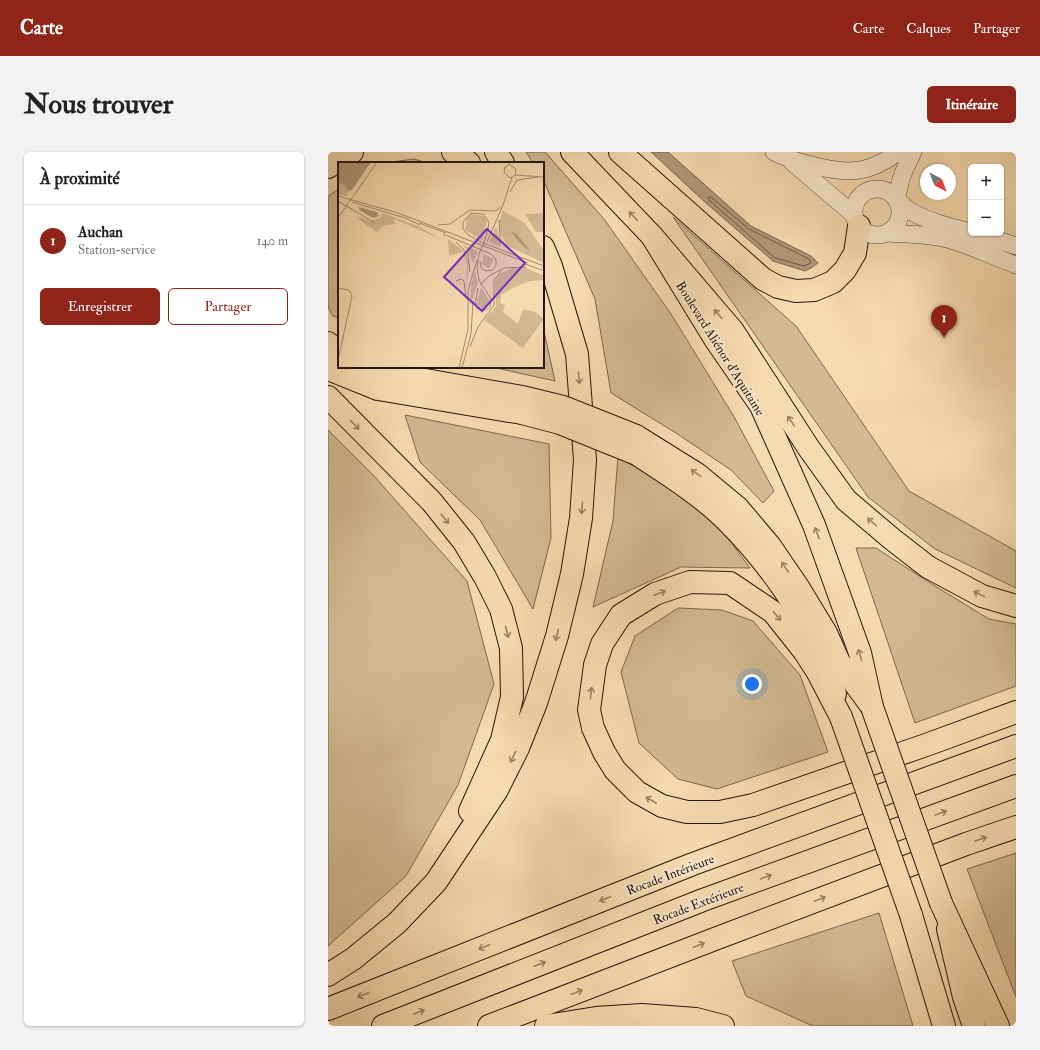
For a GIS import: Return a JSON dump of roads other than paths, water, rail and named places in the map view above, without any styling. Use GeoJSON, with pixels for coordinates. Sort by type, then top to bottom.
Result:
{"type":"FeatureCollection","features":[{"type":"Feature","properties":{"kind":"highway"},"geometry":{"type":"LineString","coordinates":[[328,167],[352,152]]}},
{"type":"Feature","properties":{"kind":"highway"},"geometry":{"type":"LineString","coordinates":[[453,152],[468,162]]}},
{"type":"Feature","properties":{"kind":"highway"},"geometry":{"type":"LineString","coordinates":[[496,152],[502,162]]}},
{"type":"Feature","properties":{"kind":"highway","name":"Boulevard Aliénor d'Aquitaine"},"geometry":{"type":"LineString","coordinates":[[572,152],[652,236],[715,339],[761,406],[814,525],[860,653],[872,707]]}},
{"type":"Feature","properties":{"kind":"highway"},"geometry":{"type":"LineString","coordinates":[[620,152],[764,279],[778,287],[796,291],[814,290],[833,282],[845,270],[855,253],[856,220]]}},
{"type":"Feature","properties":{"kind":"highway"},"geometry":{"type":"LineString","coordinates":[[652,236],[733,331],[808,447],[846,500],[928,567],[982,596],[1016,606]]}},
{"type":"Feature","properties":{"kind":"highway"},"geometry":{"type":"LineString","coordinates":[[328,975],[353,959],[397,923],[436,882],[497,790],[518,748],[536,703],[557,636],[572,574],[581,518],[585,460],[577,354],[551,266],[544,249]]}},
{"type":"Feature","properties":{"kind":"highway"},"geometry":{"type":"LineString","coordinates":[[544,289],[577,354]]}},
{"type":"Feature","properties":{"kind":"highway"},"geometry":{"type":"LineString","coordinates":[[328,343],[338,351]]}},
{"type":"Feature","properties":{"kind":"highway"},"geometry":{"type":"LineString","coordinates":[[328,368],[378,389],[522,405],[563,407],[636,445],[697,474],[738,508],[770,546],[798,587],[826,633],[839,662],[872,707],[941,903],[998,1026]]}},
{"type":"Feature","properties":{"kind":"highway"},"geometry":{"type":"LineString","coordinates":[[370,368],[380,372],[522,405]]}},
{"type":"Feature","properties":{"kind":"highway"},"geometry":{"type":"LineString","coordinates":[[328,397],[432,502],[464,542],[485,576],[501,609],[511,648],[512,697],[502,740],[436,882]]}},
{"type":"Feature","properties":{"kind":"highway"},"geometry":{"type":"LineString","coordinates":[[636,445],[726,520],[759,557],[788,596],[814,640],[827,667],[841,717],[911,915],[944,1026]]}},
{"type":"Feature","properties":{"kind":"highway"},"geometry":{"type":"LineString","coordinates":[[841,717],[817,671],[804,651],[773,612],[730,583],[690,582],[655,594],[621,615],[602,644],[595,665],[589,710],[593,728],[615,770],[637,792],[662,806],[687,812],[720,812],[754,804],[926,745],[1016,712]]}},
{"type":"Feature","properties":{"kind":"highway","name":"Rocade Intérieure"},"geometry":{"type":"LineString","coordinates":[[328,1010],[693,864],[1016,746]]}},
{"type":"Feature","properties":{"kind":"highway","name":"Rocade Extérieure"},"geometry":{"type":"LineString","coordinates":[[383,1026],[703,900],[1016,786]]}},
{"type":"Feature","properties":{"kind":"highway"},"geometry":{"type":"LineString","coordinates":[[489,1026],[966,844],[1016,827]]}},
{"type":"Feature","properties":{"kind":"highway"},"geometry":{"type":"LineString","coordinates":[[941,903],[964,997],[974,1026]]}},
{"type":"Feature","properties":{"kind":"highway"},"geometry":{"type":"LineString","coordinates":[[546,1026],[596,1018],[642,1016],[696,1019],[723,1026]]}},
{"type":"Feature","properties":{"kind":"street"},"geometry":{"type":"LineString","coordinates":[[781,156],[840,172],[862,170],[874,166],[898,152]]}},
{"type":"Feature","properties":{"kind":"street"},"geometry":{"type":"LineString","coordinates":[[887,233],[897,222],[899,215],[897,200],[898,184],[913,152]]}},
{"type":"Feature","properties":{"kind":"street"},"geometry":{"type":"LineString","coordinates":[[781,156],[856,220],[864,231],[879,235],[887,233],[927,235],[942,238],[965,245],[1016,265]]}},
{"type":"Feature","properties":{"kind":"street"},"geometry":{"type":"LineString","coordinates":[[856,220],[854,208],[862,194],[877,189],[891,194],[912,212],[944,225],[968,231]]}},
{"type":"Feature","properties":{"kind":"street"},"geometry":{"type":"LineString","coordinates":[[984,236],[1016,246]]}},
{"type":"Feature","properties":{"kind":"water"},"geometry":{"type":"Polygon","coordinates":[[[651,152],[668,152],[751,226],[811,256],[818,263],[805,271],[773,261],[706,203],[651,152]]]}},
{"type":"Feature","properties":{"kind":"place","name":"Auchan"},"geometry":{"type":"Point","coordinates":[944,338]}}]}
